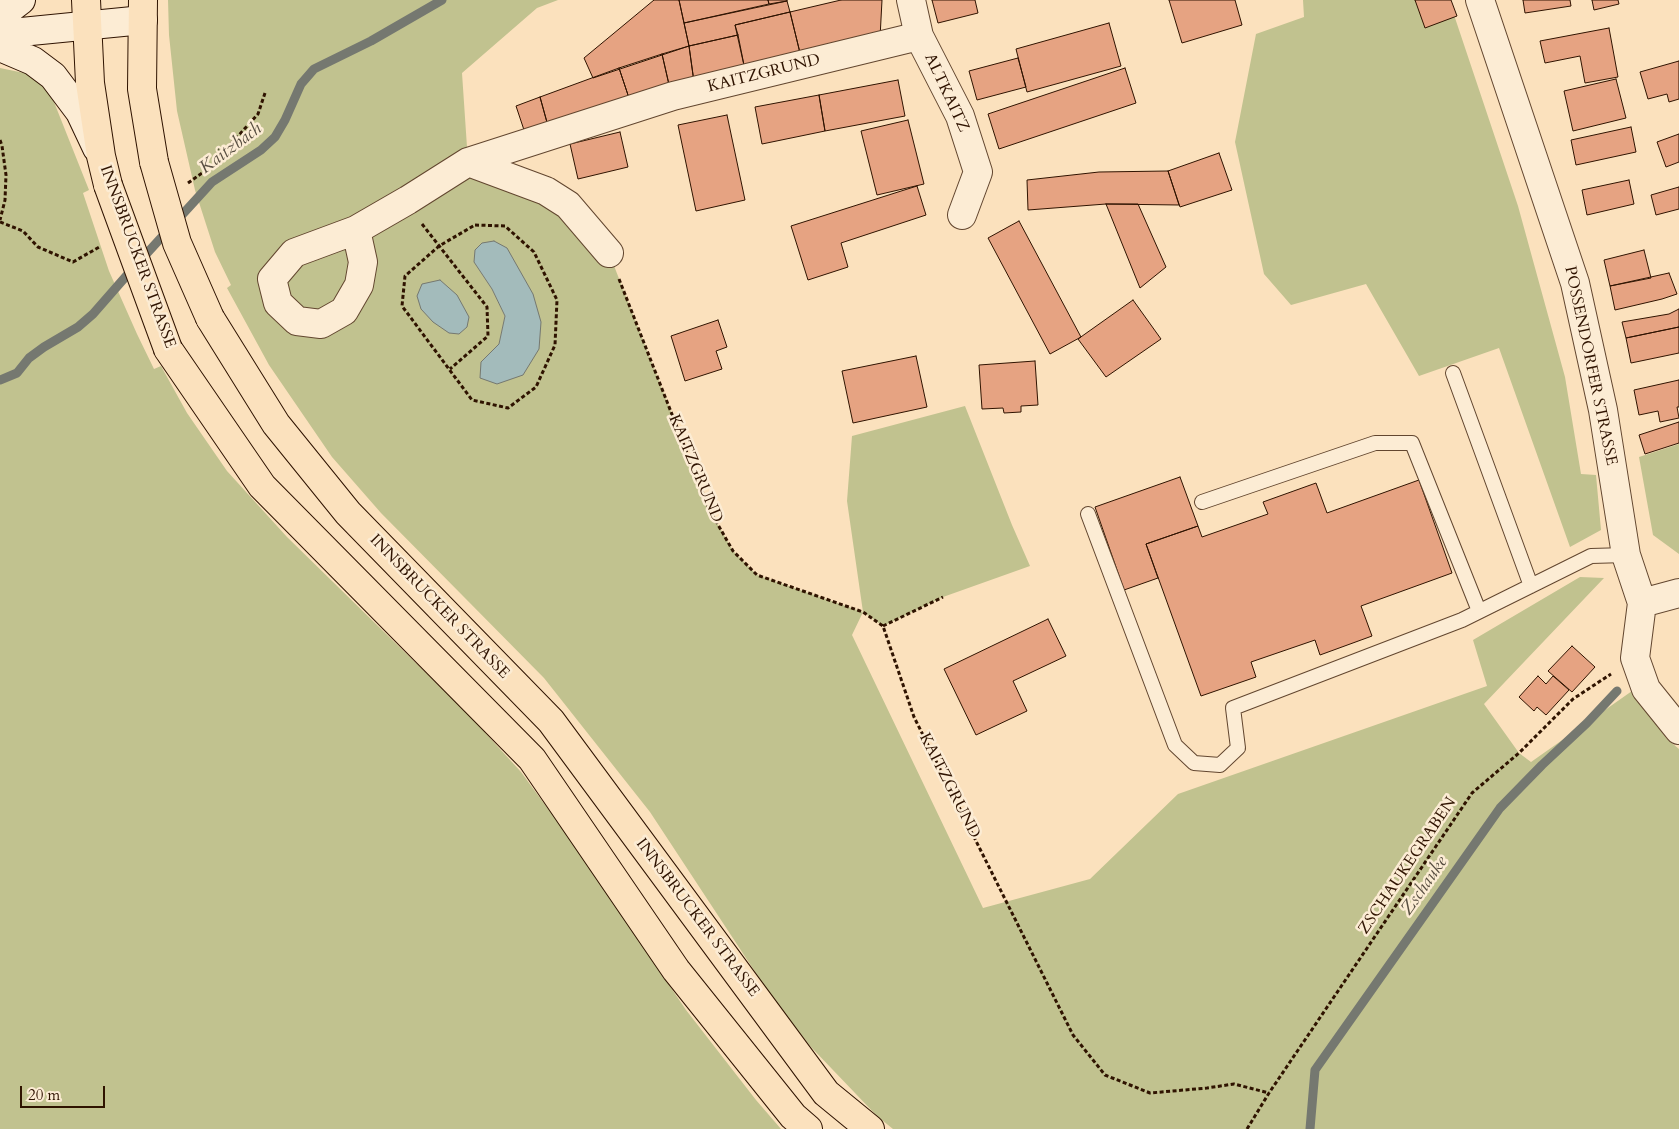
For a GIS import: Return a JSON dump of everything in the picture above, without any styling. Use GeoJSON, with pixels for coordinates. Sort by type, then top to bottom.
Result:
{"type":"FeatureCollection","features":[{"type":"Feature","properties":{"kind":"main road","name":"INNSBRUCKER STRASSE"},"geometry":{"type":"LineString","coordinates":[[143,10],[142,89],[154,162],[178,243],[210,318],[276,424],[348,514],[550,721],[826,1092],[870,1129]]}},
{"type":"Feature","properties":{"kind":"main road","name":"INNSBRUCKER STRASSE"},"geometry":{"type":"LineString","coordinates":[[86,13],[90,83],[101,156],[108,185],[168,349],[262,486],[532,759],[676,970],[793,1116],[808,1129]]}},
{"type":"Feature","properties":{"kind":"street"},"geometry":{"type":"LineString","coordinates":[[0,16],[21,0]]}},
{"type":"Feature","properties":{"kind":"street","name":"ALTKAITZ"},"geometry":{"type":"LineString","coordinates":[[911,0],[919,36],[960,116],[978,172],[962,215]]}},
{"type":"Feature","properties":{"kind":"street","name":"POSSENDORFER STRASSE"},"geometry":{"type":"LineString","coordinates":[[1480,0],[1575,283],[1603,410],[1626,554],[1642,603],[1635,658],[1646,689],[1679,730]]}},
{"type":"Feature","properties":{"kind":"street","name":"INNSBRUCKER STRASSE"},"geometry":{"type":"LineString","coordinates":[[86,13],[143,10]]}},
{"type":"Feature","properties":{"kind":"street"},"geometry":{"type":"LineString","coordinates":[[0,34],[86,13]]}},
{"type":"Feature","properties":{"kind":"street","name":"KAITZGRUND"},"geometry":{"type":"LineString","coordinates":[[356,230],[468,162],[673,96],[919,36]]}},
{"type":"Feature","properties":{"kind":"street"},"geometry":{"type":"LineString","coordinates":[[0,47],[33,62],[53,76],[80,112],[101,156]]}},
{"type":"Feature","properties":{"kind":"street"},"geometry":{"type":"LineString","coordinates":[[468,162],[546,191],[568,205],[608,253]]}},
{"type":"Feature","properties":{"kind":"street"},"geometry":{"type":"LineString","coordinates":[[1642,603],[1679,593]]}},
{"type":"Feature","properties":{"kind":"lane"},"geometry":{"type":"LineString","coordinates":[[1453,373],[1531,586]]}},
{"type":"Feature","properties":{"kind":"lane"},"geometry":{"type":"LineString","coordinates":[[1202,502],[1375,442],[1412,443],[1479,611]]}},
{"type":"Feature","properties":{"kind":"lane"},"geometry":{"type":"LineString","coordinates":[[1088,514],[1175,745],[1194,763],[1220,765],[1238,748],[1233,708],[1462,620],[1591,556],[1626,554]]}},
{"type":"Feature","properties":{"kind":"path"},"geometry":{"type":"LineString","coordinates":[[0,140],[6,175],[5,200],[0,220]]}},
{"type":"Feature","properties":{"kind":"path"},"geometry":{"type":"LineString","coordinates":[[475,225],[505,226],[534,252],[558,300],[555,345],[536,388],[508,408],[472,400],[402,306],[405,276],[439,246],[475,225]]}},
{"type":"Feature","properties":{"kind":"path"},"geometry":{"type":"LineString","coordinates":[[425,229],[487,308],[488,336],[450,369]]}},
{"type":"Feature","properties":{"kind":"path","name":"KAITZGRUND"},"geometry":{"type":"LineString","coordinates":[[608,253],[709,509],[733,551],[757,575],[863,612],[884,626],[914,717],[990,866],[1073,1036],[1105,1074],[1150,1093],[1234,1084],[1269,1093]]}},
{"type":"Feature","properties":{"kind":"path"},"geometry":{"type":"LineString","coordinates":[[884,626],[943,597]]}},
{"type":"Feature","properties":{"kind":"path","name":"ZSCHAUKEGRABEN"},"geometry":{"type":"LineString","coordinates":[[1247,1129],[1269,1093],[1472,793],[1519,753],[1573,699],[1635,658]]}},
{"type":"Feature","properties":{"kind":"green space"},"geometry":{"type":"Polygon","coordinates":[[[168,0],[558,0],[537,8],[462,73],[468,162],[546,191],[609,253],[709,509],[733,551],[757,575],[863,612],[852,635],[983,908],[1090,879],[1178,794],[1487,686],[1473,640],[1580,577],[1604,578],[1484,704],[1519,753],[1531,762],[1632,691],[1667,739],[1679,749],[1679,1129],[893,1129],[877,1116],[810,1046],[767,990],[650,812],[544,678],[381,513],[332,457],[269,365],[227,288],[231,285],[215,252],[195,190],[177,111],[169,35],[168,0]],[[474,262],[492,289],[505,316],[499,344],[481,362],[539,349],[474,262]]]}},
{"type":"Feature","properties":{"kind":"green space"},"geometry":{"type":"Polygon","coordinates":[[[1303,0],[1449,0],[1518,206],[1565,377],[1581,474],[1596,475],[1601,530],[1570,547],[1499,348],[1419,376],[1366,284],[1291,305],[1264,274],[1235,142],[1256,34],[1304,17],[1303,0]]]}},
{"type":"Feature","properties":{"kind":"green space"},"geometry":{"type":"Polygon","coordinates":[[[0,68],[29,74],[48,87],[89,190],[83,193],[109,271],[137,334],[154,369],[161,366],[187,413],[227,471],[287,537],[469,715],[521,772],[573,843],[686,1010],[781,1129],[0,1129],[0,68]]]}},
{"type":"Feature","properties":{"kind":"green space"},"geometry":{"type":"Polygon","coordinates":[[[965,406],[1030,566],[943,597],[883,626],[863,612],[847,501],[852,436],[965,406]]]}},
{"type":"Feature","properties":{"kind":"green space"},"geometry":{"type":"Polygon","coordinates":[[[1679,444],[1679,554],[1653,535],[1639,457],[1679,444]]]}},
{"type":"Feature","properties":{"kind":"water"},"geometry":{"type":"Polygon","coordinates":[[[494,241],[507,248],[533,294],[541,322],[539,349],[523,375],[497,384],[480,378],[481,362],[499,344],[505,316],[492,289],[474,262],[475,250],[482,243],[494,241]]]}},
{"type":"Feature","properties":{"kind":"water"},"geometry":{"type":"Polygon","coordinates":[[[440,280],[457,295],[469,317],[467,327],[459,334],[449,333],[433,322],[421,309],[417,296],[422,284],[440,280]]]}},
{"type":"Feature","properties":{"kind":"building"},"geometry":{"type":"Polygon","coordinates":[[[654,0],[679,0],[689,46],[593,78],[584,58],[654,0]]]}},
{"type":"Feature","properties":{"kind":"building"},"geometry":{"type":"Polygon","coordinates":[[[679,0],[768,0],[769,4],[684,23],[679,0]]]}},
{"type":"Feature","properties":{"kind":"building"},"geometry":{"type":"Polygon","coordinates":[[[768,0],[787,0],[787,1],[769,4],[768,0]]]}},
{"type":"Feature","properties":{"kind":"building"},"geometry":{"type":"Polygon","coordinates":[[[841,0],[882,0],[880,38],[801,57],[790,12],[841,0]]]}},
{"type":"Feature","properties":{"kind":"building"},"geometry":{"type":"Polygon","coordinates":[[[932,0],[975,0],[978,13],[938,23],[932,0]]]}},
{"type":"Feature","properties":{"kind":"building"},"geometry":{"type":"Polygon","coordinates":[[[1169,0],[1235,0],[1242,25],[1182,43],[1169,0]]]}},
{"type":"Feature","properties":{"kind":"building"},"geometry":{"type":"Polygon","coordinates":[[[1415,0],[1451,0],[1457,16],[1425,28],[1415,0]]]}},
{"type":"Feature","properties":{"kind":"building"},"geometry":{"type":"Polygon","coordinates":[[[1523,0],[1570,0],[1571,6],[1525,13],[1523,0]]]}},
{"type":"Feature","properties":{"kind":"building"},"geometry":{"type":"Polygon","coordinates":[[[1592,0],[1618,0],[1619,4],[1594,10],[1592,0]]]}},
{"type":"Feature","properties":{"kind":"building"},"geometry":{"type":"Polygon","coordinates":[[[787,1],[790,12],[735,25],[738,35],[689,46],[684,23],[787,1]]]}},
{"type":"Feature","properties":{"kind":"building"},"geometry":{"type":"Polygon","coordinates":[[[790,12],[801,57],[745,70],[735,25],[790,12]]]}},
{"type":"Feature","properties":{"kind":"building"},"geometry":{"type":"Polygon","coordinates":[[[1109,23],[1121,66],[1027,92],[1016,49],[1109,23]]]}},
{"type":"Feature","properties":{"kind":"building"},"geometry":{"type":"Polygon","coordinates":[[[1609,28],[1618,77],[1585,83],[1580,56],[1545,63],[1540,41],[1609,28]]]}},
{"type":"Feature","properties":{"kind":"building"},"geometry":{"type":"Polygon","coordinates":[[[738,35],[745,70],[694,82],[689,46],[738,35]]]}},
{"type":"Feature","properties":{"kind":"building"},"geometry":{"type":"Polygon","coordinates":[[[689,46],[694,82],[670,89],[662,54],[689,46]]]}},
{"type":"Feature","properties":{"kind":"building"},"geometry":{"type":"Polygon","coordinates":[[[662,54],[670,89],[630,101],[619,68],[662,54]]]}},
{"type":"Feature","properties":{"kind":"building"},"geometry":{"type":"Polygon","coordinates":[[[1018,58],[1026,87],[977,100],[969,71],[1018,58]]]}},
{"type":"Feature","properties":{"kind":"building"},"geometry":{"type":"Polygon","coordinates":[[[1679,61],[1679,99],[1669,102],[1667,94],[1648,99],[1640,72],[1679,61]]]}},
{"type":"Feature","properties":{"kind":"building"},"geometry":{"type":"Polygon","coordinates":[[[619,68],[630,101],[548,126],[540,97],[619,68]]]}},
{"type":"Feature","properties":{"kind":"building"},"geometry":{"type":"Polygon","coordinates":[[[1125,68],[1136,103],[999,149],[988,114],[1125,68]]]}},
{"type":"Feature","properties":{"kind":"building"},"geometry":{"type":"Polygon","coordinates":[[[1616,79],[1626,118],[1573,131],[1564,91],[1616,79]]]}},
{"type":"Feature","properties":{"kind":"building"},"geometry":{"type":"Polygon","coordinates":[[[898,80],[905,116],[825,131],[819,95],[898,80]]]}},
{"type":"Feature","properties":{"kind":"building"},"geometry":{"type":"Polygon","coordinates":[[[819,95],[825,131],[762,144],[755,107],[819,95]]]}},
{"type":"Feature","properties":{"kind":"building"},"geometry":{"type":"Polygon","coordinates":[[[540,97],[548,126],[525,133],[516,106],[540,97]]]}},
{"type":"Feature","properties":{"kind":"building"},"geometry":{"type":"Polygon","coordinates":[[[727,115],[745,200],[696,211],[678,125],[727,115]]]}},
{"type":"Feature","properties":{"kind":"building"},"geometry":{"type":"Polygon","coordinates":[[[908,120],[924,184],[877,195],[861,131],[908,120]]]}},
{"type":"Feature","properties":{"kind":"building"},"geometry":{"type":"Polygon","coordinates":[[[1631,127],[1636,152],[1576,165],[1571,140],[1631,127]]]}},
{"type":"Feature","properties":{"kind":"building"},"geometry":{"type":"Polygon","coordinates":[[[620,132],[628,167],[578,179],[570,144],[620,132]]]}},
{"type":"Feature","properties":{"kind":"building"},"geometry":{"type":"Polygon","coordinates":[[[1679,134],[1679,162],[1666,167],[1657,142],[1679,134]]]}},
{"type":"Feature","properties":{"kind":"building"},"geometry":{"type":"Polygon","coordinates":[[[1219,153],[1232,190],[1180,207],[1168,171],[1219,153]]]}},
{"type":"Feature","properties":{"kind":"building"},"geometry":{"type":"Polygon","coordinates":[[[1168,171],[1179,205],[1106,204],[1028,210],[1027,180],[1099,172],[1168,171]]]}},
{"type":"Feature","properties":{"kind":"building"},"geometry":{"type":"Polygon","coordinates":[[[1629,180],[1634,204],[1587,215],[1582,190],[1629,180]]]}},
{"type":"Feature","properties":{"kind":"building"},"geometry":{"type":"Polygon","coordinates":[[[917,186],[926,215],[841,243],[848,267],[808,280],[791,226],[917,186]]]}},
{"type":"Feature","properties":{"kind":"building"},"geometry":{"type":"Polygon","coordinates":[[[1679,187],[1679,209],[1656,215],[1651,195],[1679,187]]]}},
{"type":"Feature","properties":{"kind":"building"},"geometry":{"type":"Polygon","coordinates":[[[1106,204],[1138,204],[1166,267],[1140,288],[1106,204]]]}},
{"type":"Feature","properties":{"kind":"building"},"geometry":{"type":"Polygon","coordinates":[[[1019,221],[1081,337],[1050,354],[988,238],[1019,221]]]}},
{"type":"Feature","properties":{"kind":"building"},"geometry":{"type":"Polygon","coordinates":[[[1644,250],[1651,278],[1610,286],[1604,260],[1644,250]]]}},
{"type":"Feature","properties":{"kind":"building"},"geometry":{"type":"Polygon","coordinates":[[[1669,273],[1677,294],[1615,310],[1610,286],[1669,273]]]}},
{"type":"Feature","properties":{"kind":"building"},"geometry":{"type":"Polygon","coordinates":[[[1133,300],[1161,339],[1106,377],[1078,339],[1133,300]]]}},
{"type":"Feature","properties":{"kind":"building"},"geometry":{"type":"Polygon","coordinates":[[[1679,309],[1679,327],[1626,338],[1622,322],[1669,314],[1679,309]]]}},
{"type":"Feature","properties":{"kind":"building"},"geometry":{"type":"Polygon","coordinates":[[[718,320],[727,347],[716,351],[722,369],[685,381],[671,336],[718,320]]]}},
{"type":"Feature","properties":{"kind":"building"},"geometry":{"type":"Polygon","coordinates":[[[1679,327],[1679,353],[1631,363],[1626,338],[1679,327]]]}},
{"type":"Feature","properties":{"kind":"building"},"geometry":{"type":"Polygon","coordinates":[[[916,356],[927,407],[853,423],[842,371],[916,356]]]}},
{"type":"Feature","properties":{"kind":"building"},"geometry":{"type":"Polygon","coordinates":[[[1035,361],[1038,405],[1021,406],[1021,412],[1004,413],[1003,408],[982,409],[979,365],[1035,361]]]}},
{"type":"Feature","properties":{"kind":"building"},"geometry":{"type":"Polygon","coordinates":[[[1679,380],[1679,407],[1677,407],[1679,418],[1660,422],[1658,411],[1639,415],[1634,390],[1679,380]]]}},
{"type":"Feature","properties":{"kind":"building"},"geometry":{"type":"Polygon","coordinates":[[[1679,422],[1679,443],[1645,454],[1639,435],[1679,422]]]}},
{"type":"Feature","properties":{"kind":"building"},"geometry":{"type":"Polygon","coordinates":[[[1180,477],[1198,526],[1146,544],[1158,578],[1124,590],[1095,507],[1180,477]]]}},
{"type":"Feature","properties":{"kind":"building"},"geometry":{"type":"Polygon","coordinates":[[[1419,480],[1452,573],[1361,606],[1372,636],[1320,655],[1315,640],[1251,662],[1256,677],[1201,696],[1146,544],[1198,526],[1202,537],[1268,514],[1263,502],[1316,483],[1327,513],[1419,480]]]}},
{"type":"Feature","properties":{"kind":"building"},"geometry":{"type":"Polygon","coordinates":[[[1048,619],[1066,656],[1013,681],[1027,711],[976,735],[944,669],[1048,619]]]}},
{"type":"Feature","properties":{"kind":"building"},"geometry":{"type":"Polygon","coordinates":[[[1572,646],[1595,667],[1572,692],[1548,671],[1572,646]]]}},
{"type":"Feature","properties":{"kind":"building"},"geometry":{"type":"Polygon","coordinates":[[[1538,676],[1546,684],[1553,676],[1569,690],[1546,715],[1537,707],[1534,711],[1519,697],[1538,676]]]}},
{"type":"Feature","properties":{"kind":"waterway","name":"Kaitzbach"},"geometry":{"type":"LineString","coordinates":[[0,380],[17,373],[29,358],[78,327],[93,314],[212,182],[261,150],[275,137],[301,84],[314,69],[371,41],[442,0]]}},
{"type":"Feature","properties":{"kind":"waterway","name":"Zschauke"},"geometry":{"type":"LineString","coordinates":[[1310,1129],[1315,1070],[1500,808],[1617,691]]}}]}
